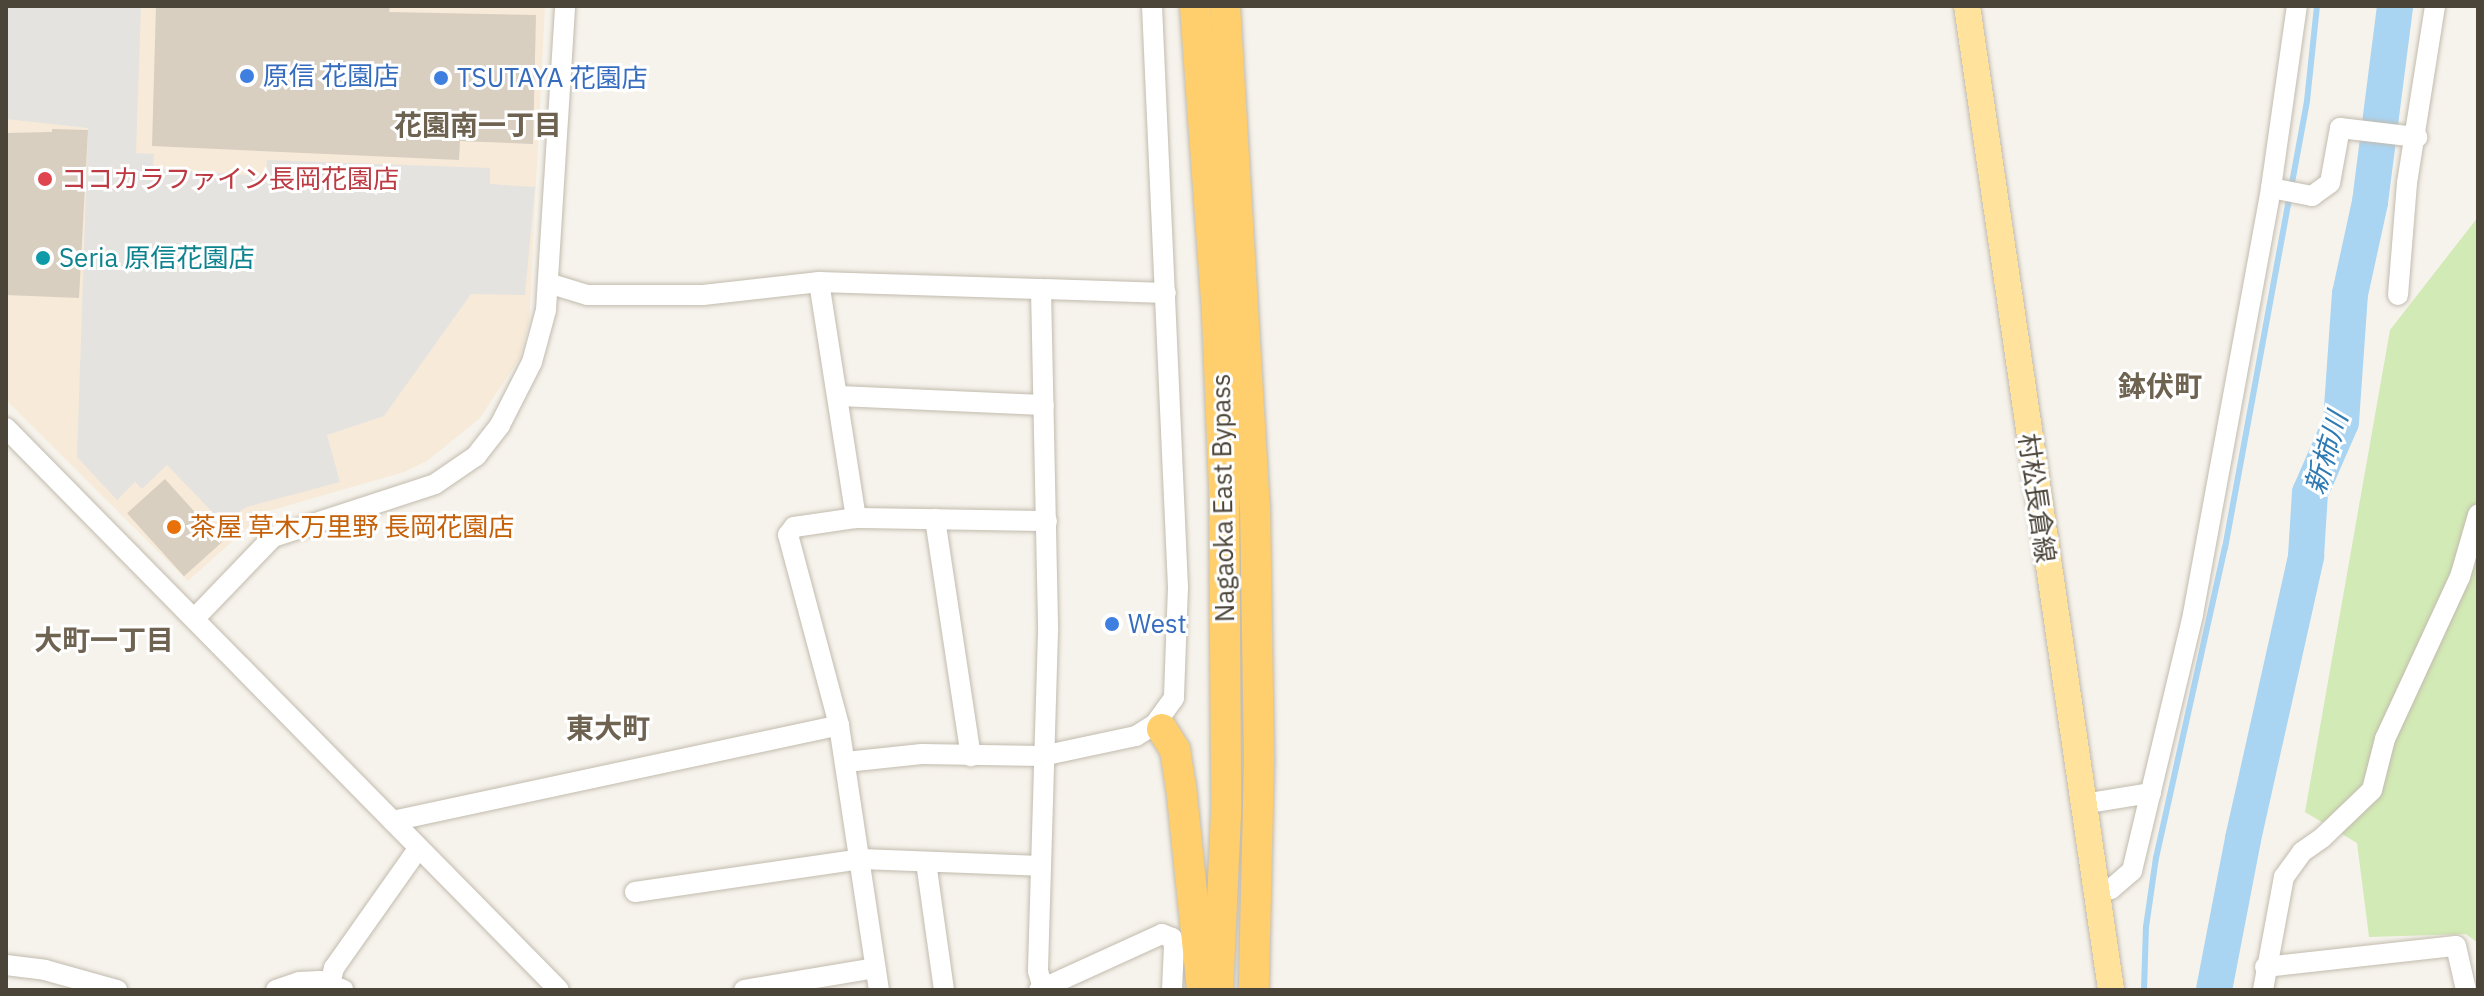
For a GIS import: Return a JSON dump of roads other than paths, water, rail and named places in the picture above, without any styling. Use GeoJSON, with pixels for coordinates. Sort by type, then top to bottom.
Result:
{"type":"FeatureCollection","features":[{"type":"Feature","properties":{"kind":"highway","name":"Nagaoka East Bypass"},"geometry":{"type":"LineString","coordinates":[[1195,6],[1216,300],[1224,490],[1226,814],[1218,990]]}},
{"type":"Feature","properties":{"kind":"highway","name":"Nagaoka East Bypass"},"geometry":{"type":"LineString","coordinates":[[1225,6],[1255,505],[1259,761],[1254,990]]}},
{"type":"Feature","properties":{"kind":"highway"},"geometry":{"type":"LineString","coordinates":[[1158,726],[1175,750],[1181,786],[1202,990]]}},
{"type":"Feature","properties":{"kind":"main road","name":"村松長倉線"},"geometry":{"type":"LineString","coordinates":[[1967,6],[2111,990]]}},
{"type":"Feature","properties":{"kind":"street"},"geometry":{"type":"LineString","coordinates":[[195,618],[273,537],[435,484],[476,456],[500,425],[532,362],[546,310],[565,6]]}},
{"type":"Feature","properties":{"kind":"street"},"geometry":{"type":"LineString","coordinates":[[846,762],[922,754],[1042,756],[1136,736],[1158,726],[1174,698],[1177,660],[1176,515],[1152,6]]}},
{"type":"Feature","properties":{"kind":"street"},"geometry":{"type":"LineString","coordinates":[[2097,891],[2111,889],[2132,871],[2193,614],[2284,190],[2297,6]]}},
{"type":"Feature","properties":{"kind":"street"},"geometry":{"type":"LineString","coordinates":[[2398,295],[2409,137],[2435,6]]}},
{"type":"Feature","properties":{"kind":"street"},"geometry":{"type":"LineString","coordinates":[[2284,190],[2312,196],[2330,183],[2340,128],[2409,137]]}},
{"type":"Feature","properties":{"kind":"street"},"geometry":{"type":"LineString","coordinates":[[548,283],[587,295],[703,295],[819,282],[1166,293]]}},
{"type":"Feature","properties":{"kind":"street"},"geometry":{"type":"LineString","coordinates":[[819,282],[856,518]]}},
{"type":"Feature","properties":{"kind":"street"},"geometry":{"type":"LineString","coordinates":[[1041,289],[1047,521],[1047,669],[1042,756],[1038,971],[1041,989],[1162,934],[1172,938],[1174,946],[1172,990]]}},
{"type":"Feature","properties":{"kind":"street"},"geometry":{"type":"LineString","coordinates":[[838,396],[1044,405]]}},
{"type":"Feature","properties":{"kind":"street"},"geometry":{"type":"LineString","coordinates":[[6,428],[559,990]]}},
{"type":"Feature","properties":{"kind":"street"},"geometry":{"type":"LineString","coordinates":[[2263,990],[2284,877],[2302,852],[2322,838],[2372,790],[2385,739],[2460,577],[2478,515]]}},
{"type":"Feature","properties":{"kind":"street"},"geometry":{"type":"LineString","coordinates":[[879,990],[839,725],[788,535],[794,527],[856,518],[1047,521]]}},
{"type":"Feature","properties":{"kind":"street"},"geometry":{"type":"LineString","coordinates":[[935,519],[971,756]]}},
{"type":"Feature","properties":{"kind":"street"},"geometry":{"type":"LineString","coordinates":[[393,821],[839,725]]}},
{"type":"Feature","properties":{"kind":"street"},"geometry":{"type":"LineString","coordinates":[[2083,804],[2151,793]]}},
{"type":"Feature","properties":{"kind":"street"},"geometry":{"type":"LineString","coordinates":[[276,990],[299,982],[336,987],[334,968],[418,849]]}},
{"type":"Feature","properties":{"kind":"street"},"geometry":{"type":"LineString","coordinates":[[635,892],[861,859],[1040,866]]}},
{"type":"Feature","properties":{"kind":"street"},"geometry":{"type":"LineString","coordinates":[[926,862],[944,990]]}},
{"type":"Feature","properties":{"kind":"street"},"geometry":{"type":"LineString","coordinates":[[2265,967],[2456,946],[2466,990]]}},
{"type":"Feature","properties":{"kind":"street"},"geometry":{"type":"LineString","coordinates":[[6,965],[45,970],[117,990]]}},
{"type":"Feature","properties":{"kind":"street"},"geometry":{"type":"LineString","coordinates":[[744,990],[875,968]]}},
{"type":"Feature","properties":{"kind":"waterway"},"geometry":{"type":"LineString","coordinates":[[2144,990],[2146,927],[2156,858],[2225,548],[2307,101],[2317,6]]}},
{"type":"Feature","properties":{"kind":"waterway","name":"新柿川"},"geometry":{"type":"LineString","coordinates":[[2214,990],[2243,839],[2306,556],[2310,493],[2341,422],[2350,294],[2370,202],[2395,6]]}},
{"type":"Feature","properties":{"kind":"place","name":"原信 花園店"},"geometry":{"type":"Point","coordinates":[247,76]}},
{"type":"Feature","properties":{"kind":"place","name":"TSUTAYA 花園店"},"geometry":{"type":"Point","coordinates":[441,78]}},
{"type":"Feature","properties":{"kind":"place","name":"ココカラファイン長岡花園店"},"geometry":{"type":"Point","coordinates":[45,179]}},
{"type":"Feature","properties":{"kind":"place","name":"Seria 原信花園店"},"geometry":{"type":"Point","coordinates":[43,258]}},
{"type":"Feature","properties":{"kind":"place","name":"茶屋 草木万里野 長岡花園店"},"geometry":{"type":"Point","coordinates":[174,527]}},
{"type":"Feature","properties":{"kind":"place","name":"West"},"geometry":{"type":"Point","coordinates":[1112,624]}},
{"type":"Feature","properties":{"kind":"district","name":"花園南一丁目"},"geometry":{"type":"Point","coordinates":[478,125]}},
{"type":"Feature","properties":{"kind":"district","name":"鉢伏町"},"geometry":{"type":"Point","coordinates":[2160,386]}},
{"type":"Feature","properties":{"kind":"district","name":"大町一丁目"},"geometry":{"type":"Point","coordinates":[104,640]}},
{"type":"Feature","properties":{"kind":"district","name":"東大町"},"geometry":{"type":"Point","coordinates":[608,728]}}]}
